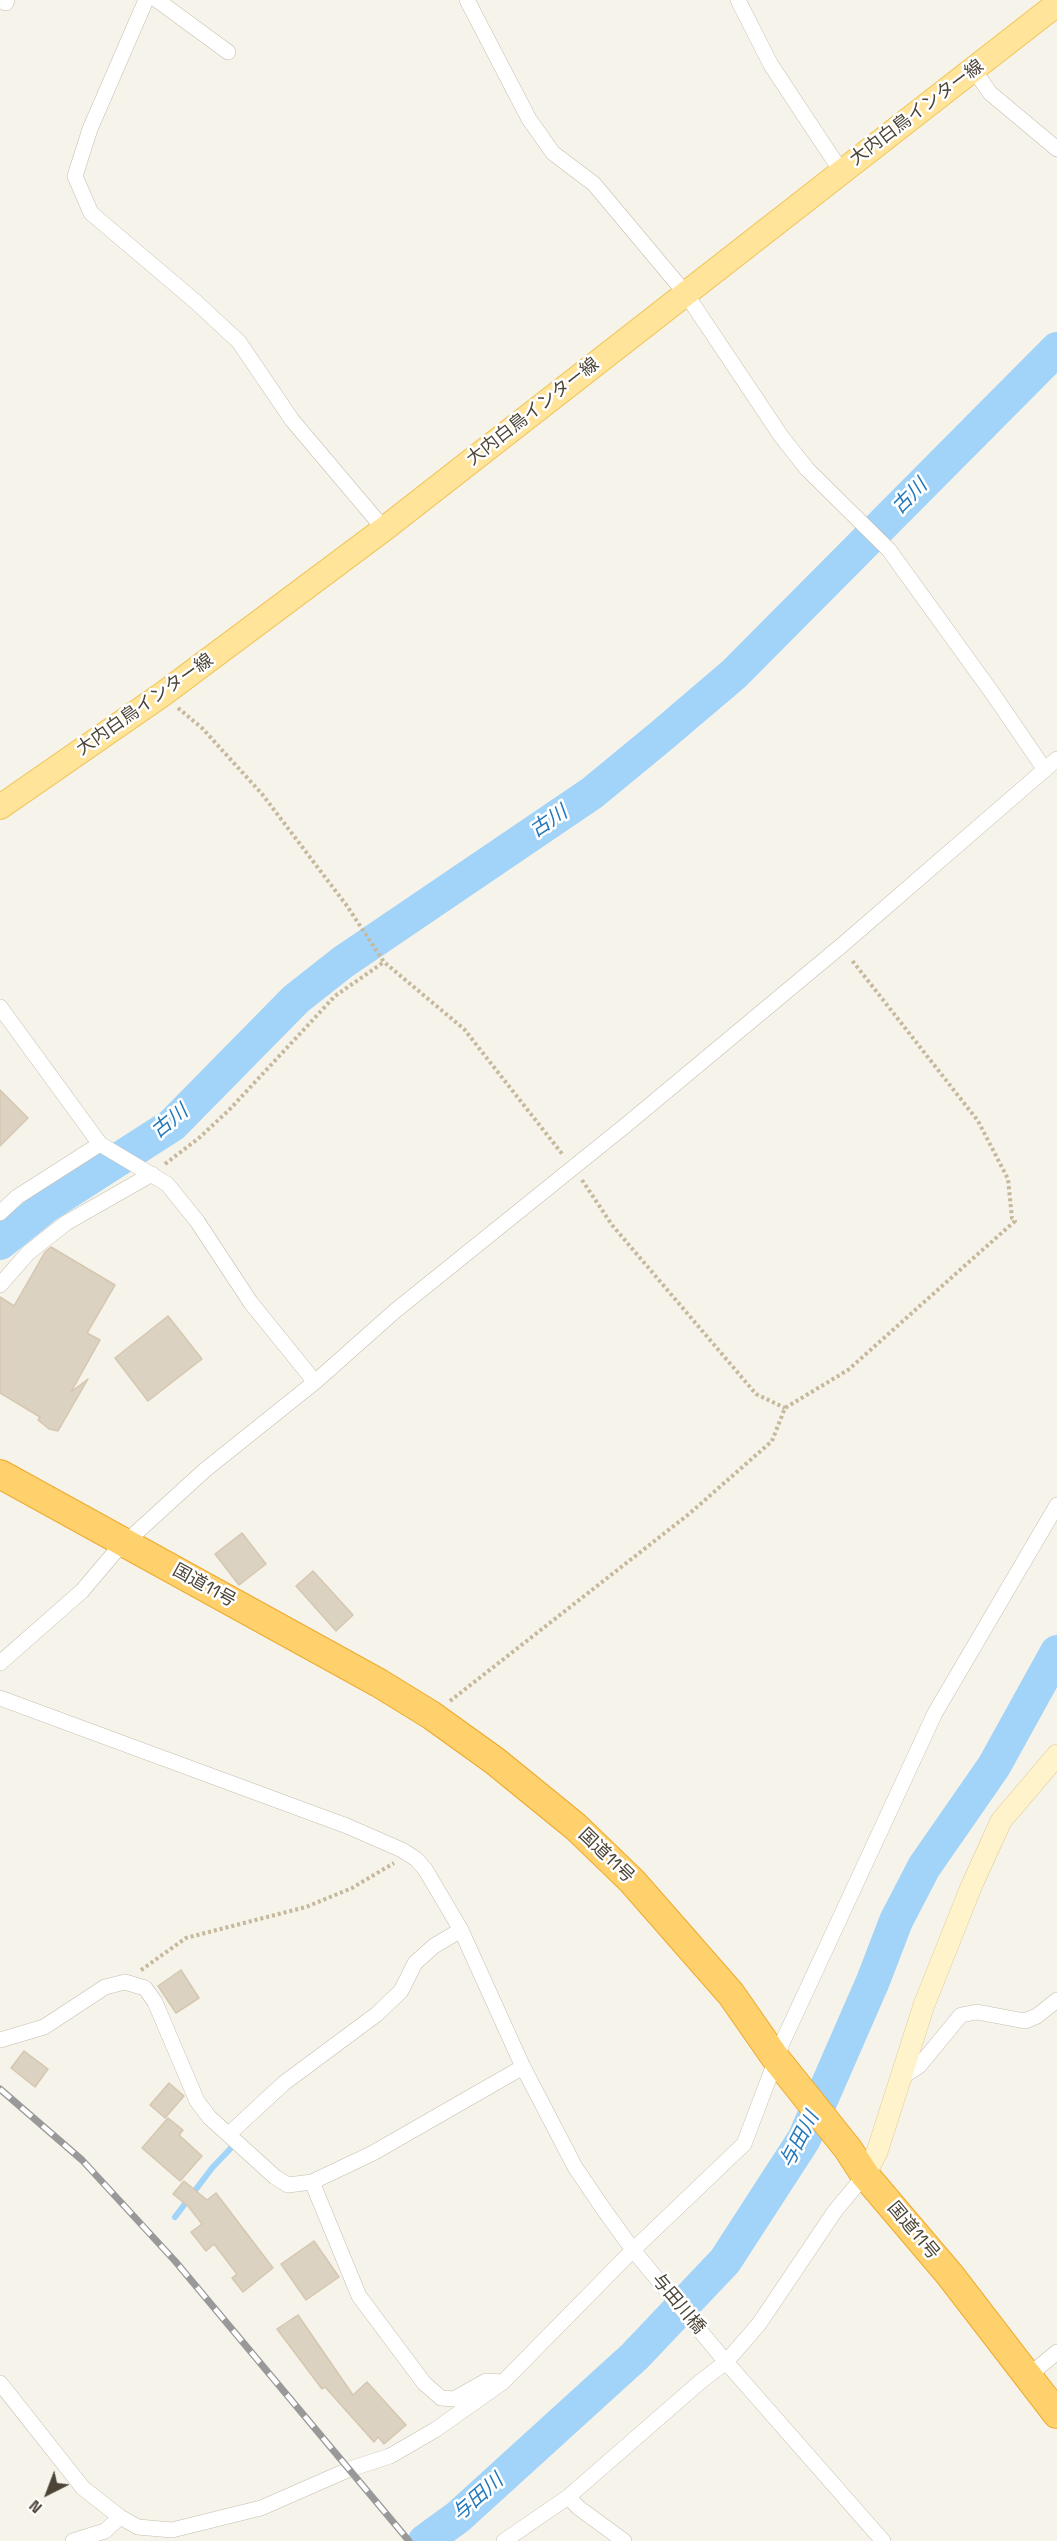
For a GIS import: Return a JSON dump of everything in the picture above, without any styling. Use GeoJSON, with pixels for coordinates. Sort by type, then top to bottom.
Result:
{"type":"FeatureCollection","features":[{"type":"Feature","properties":{"kind":"highway","name":"国道11号"},"geometry":{"type":"LineString","coordinates":[[0,1474],[379,1683],[431,1715],[495,1761],[576,1827],[632,1881],[731,1994],[782,2067],[847,2147],[865,2175],[950,2275],[1057,2414]]}},
{"type":"Feature","properties":{"kind":"main road","name":"大内白鳥インター線"},"geometry":{"type":"LineString","coordinates":[[0,807],[163,694],[384,529],[1057,4]]}},
{"type":"Feature","properties":{"kind":"street"},"geometry":{"type":"LineString","coordinates":[[0,0],[6,3],[7,0]]}},
{"type":"Feature","properties":{"kind":"street"},"geometry":{"type":"LineString","coordinates":[[146,0],[90,129],[75,176],[91,213],[196,302],[239,342],[292,420],[384,529]]}},
{"type":"Feature","properties":{"kind":"street"},"geometry":{"type":"LineString","coordinates":[[158,0],[228,52]]}},
{"type":"Feature","properties":{"kind":"street"},"geometry":{"type":"LineString","coordinates":[[467,0],[529,119],[553,153],[594,184],[686,294],[781,436],[807,469],[889,550],[1045,770]]}},
{"type":"Feature","properties":{"kind":"street"},"geometry":{"type":"LineString","coordinates":[[738,0],[771,66],[841,171]]}},
{"type":"Feature","properties":{"kind":"street"},"geometry":{"type":"LineString","coordinates":[[974,70],[990,93],[1057,149]]}},
{"type":"Feature","properties":{"kind":"street"},"geometry":{"type":"LineString","coordinates":[[0,1663],[82,1591],[115,1552],[205,1470],[315,1382],[395,1311],[841,946],[1057,759]]}},
{"type":"Feature","properties":{"kind":"street"},"geometry":{"type":"LineString","coordinates":[[0,1007],[104,1146],[167,1184],[197,1221],[251,1303],[315,1382]]}},
{"type":"Feature","properties":{"kind":"street"},"geometry":{"type":"LineString","coordinates":[[0,1213],[17,1197],[104,1146]]}},
{"type":"Feature","properties":{"kind":"street"},"geometry":{"type":"LineString","coordinates":[[0,1285],[28,1253],[66,1223],[148,1171]]}},
{"type":"Feature","properties":{"kind":"street"},"geometry":{"type":"LineString","coordinates":[[0,2383],[83,2488],[120,2517],[138,2527],[172,2530],[261,2508],[350,2469],[390,2456],[435,2430],[503,2382],[637,2254],[744,2144],[782,2067],[783,2041],[935,1713],[1057,1505]]}},
{"type":"Feature","properties":{"kind":"street","name":"与田川橋"},"geometry":{"type":"LineString","coordinates":[[0,1698],[346,1826],[402,1850],[416,1859],[425,1869],[461,1930],[523,2067],[574,2167],[637,2254],[726,2362],[883,2541]]}},
{"type":"Feature","properties":{"kind":"street"},"geometry":{"type":"LineString","coordinates":[[504,2541],[567,2497],[726,2362],[759,2324],[835,2211],[865,2175],[878,2152],[924,2005],[970,1887],[1001,1821],[1057,1755]]}},
{"type":"Feature","properties":{"kind":"street"},"geometry":{"type":"LineString","coordinates":[[230,2134],[284,2083],[377,2014],[401,1991],[415,1963],[434,1946],[461,1930]]}},
{"type":"Feature","properties":{"kind":"street"},"geometry":{"type":"LineString","coordinates":[[0,2040],[44,2027],[105,1987],[125,1982],[146,1988],[197,2101],[209,2117],[275,2177],[288,2185],[312,2182],[373,2153],[523,2067]]}},
{"type":"Feature","properties":{"kind":"street"},"geometry":{"type":"LineString","coordinates":[[902,2077],[919,2066],[961,2015],[976,2012],[1024,2021],[1037,2016],[1057,2000]]}},
{"type":"Feature","properties":{"kind":"street"},"geometry":{"type":"LineString","coordinates":[[312,2182],[359,2296],[424,2383],[441,2398],[454,2399],[486,2381],[503,2382]]}},
{"type":"Feature","properties":{"kind":"street"},"geometry":{"type":"LineString","coordinates":[[1028,2376],[1057,2352]]}},
{"type":"Feature","properties":{"kind":"street"},"geometry":{"type":"LineString","coordinates":[[567,2497],[624,2541]]}},
{"type":"Feature","properties":{"kind":"street"},"geometry":{"type":"LineString","coordinates":[[73,2541],[105,2531],[120,2517]]}},
{"type":"Feature","properties":{"kind":"path"},"geometry":{"type":"LineString","coordinates":[[163,694],[202,728],[262,794],[384,962],[464,1029],[573,1167],[612,1225],[756,1394],[785,1408]]}},
{"type":"Feature","properties":{"kind":"path"},"geometry":{"type":"LineString","coordinates":[[431,1715],[689,1514],[772,1441],[785,1408],[848,1370],[1015,1221],[1012,1218],[1008,1179],[978,1120],[841,946]]}},
{"type":"Feature","properties":{"kind":"path"},"geometry":{"type":"LineString","coordinates":[[148,1171],[199,1138],[230,1109],[335,996],[384,962]]}},
{"type":"Feature","properties":{"kind":"path"},"geometry":{"type":"LineString","coordinates":[[125,1982],[186,1938],[306,1907],[352,1888],[394,1863],[402,1850]]}},
{"type":"Feature","properties":{"kind":"building"},"geometry":{"type":"Polygon","coordinates":[[[0,1090],[28,1118],[0,1146],[0,1090]]]}},
{"type":"Feature","properties":{"kind":"building"},"geometry":{"type":"Polygon","coordinates":[[[51,1247],[115,1285],[87,1333],[100,1340],[71,1392],[88,1379],[58,1431],[49,1429],[38,1420],[40,1417],[0,1393],[0,1297],[14,1306],[45,1252],[51,1247]]]}},
{"type":"Feature","properties":{"kind":"building"},"geometry":{"type":"Polygon","coordinates":[[[168,1316],[202,1359],[148,1401],[115,1358],[168,1316]]]}},
{"type":"Feature","properties":{"kind":"building"},"geometry":{"type":"Polygon","coordinates":[[[242,1533],[266,1564],[239,1585],[215,1554],[242,1533]]]}},
{"type":"Feature","properties":{"kind":"building"},"geometry":{"type":"Polygon","coordinates":[[[313,1571],[353,1615],[336,1631],[296,1586],[313,1571]]]}},
{"type":"Feature","properties":{"kind":"building"},"geometry":{"type":"Polygon","coordinates":[[[181,1970],[199,1998],[176,2013],[158,1986],[181,1970]]]}},
{"type":"Feature","properties":{"kind":"building"},"geometry":{"type":"Polygon","coordinates":[[[24,2051],[48,2069],[35,2087],[11,2068],[24,2051]]]}},
{"type":"Feature","properties":{"kind":"building"},"geometry":{"type":"Polygon","coordinates":[[[169,2083],[184,2096],[165,2118],[150,2105],[169,2083]]]}},
{"type":"Feature","properties":{"kind":"building"},"geometry":{"type":"Polygon","coordinates":[[[168,2118],[183,2130],[179,2135],[202,2156],[180,2181],[142,2148],[168,2118]]]}},
{"type":"Feature","properties":{"kind":"building"},"geometry":{"type":"Polygon","coordinates":[[[184,2181],[207,2200],[216,2193],[273,2268],[243,2292],[232,2278],[237,2274],[214,2244],[206,2251],[191,2232],[202,2224],[188,2206],[173,2194],[184,2181]]]}},
{"type":"Feature","properties":{"kind":"building"},"geometry":{"type":"Polygon","coordinates":[[[314,2241],[339,2277],[306,2300],[281,2264],[314,2241]]]}},
{"type":"Feature","properties":{"kind":"building"},"geometry":{"type":"Polygon","coordinates":[[[298,2315],[353,2395],[367,2382],[406,2425],[384,2444],[378,2437],[374,2442],[325,2387],[322,2389],[277,2329],[298,2315]]]}},
{"type":"Feature","properties":{"kind":"waterway","name":"古川"},"geometry":{"type":"LineString","coordinates":[[0,1243],[46,1206],[172,1125],[296,999],[343,962],[592,793],[660,737],[734,674],[1057,349]]}},
{"type":"Feature","properties":{"kind":"waterway","name":"与田川"},"geometry":{"type":"LineString","coordinates":[[425,2541],[458,2517],[635,2356],[725,2261],[804,2139],[873,1981],[896,1921],[924,1867],[994,1766],[1057,1652]]}},
{"type":"Feature","properties":{"kind":"waterway"},"geometry":{"type":"LineString","coordinates":[[175,2217],[212,2168],[231,2148]]}},
{"type":"Feature","properties":{"kind":"railway"},"geometry":{"type":"LineString","coordinates":[[0,2089],[82,2160],[175,2261],[409,2541]]}}]}
